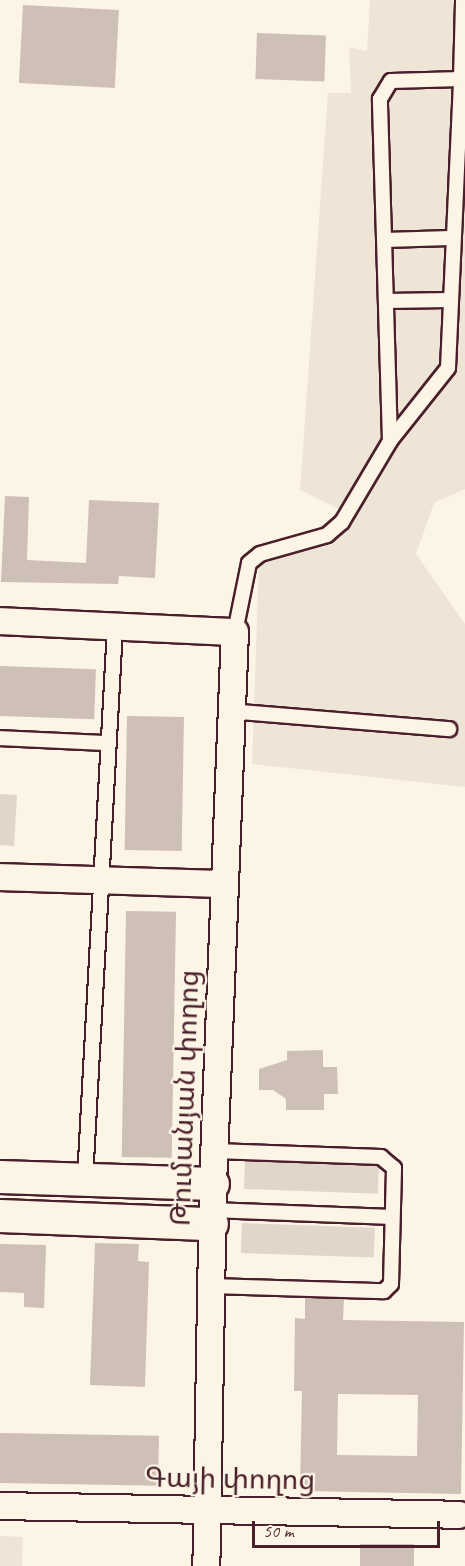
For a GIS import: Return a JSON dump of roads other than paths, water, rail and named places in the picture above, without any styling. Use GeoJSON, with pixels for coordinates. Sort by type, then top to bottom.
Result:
{"type":"FeatureCollection","features":[{"type":"Feature","properties":{"kind":"street"},"geometry":{"type":"LineString","coordinates":[[0,621],[235,632]]}},
{"type":"Feature","properties":{"kind":"street","name":"Թումանյան փողոց"},"geometry":{"type":"LineString","coordinates":[[206,1566],[212,1206],[229,711],[235,632]]}},
{"type":"Feature","properties":{"kind":"street"},"geometry":{"type":"LineString","coordinates":[[0,878],[223,884]]}},
{"type":"Feature","properties":{"kind":"street"},"geometry":{"type":"LineString","coordinates":[[0,1177],[85,1180],[212,1206]]}},
{"type":"Feature","properties":{"kind":"street"},"geometry":{"type":"LineString","coordinates":[[0,1216],[212,1206]]}},
{"type":"Feature","properties":{"kind":"street","name":"Գայի փողոց"},"geometry":{"type":"LineString","coordinates":[[0,1506],[459,1515]]}},
{"type":"Feature","properties":{"kind":"lane"},"geometry":{"type":"LineString","coordinates":[[235,632],[249,563],[260,554],[327,534],[342,522],[390,441],[448,368],[450,238],[463,0]]}},
{"type":"Feature","properties":{"kind":"lane"},"geometry":{"type":"LineString","coordinates":[[390,441],[383,89],[391,81],[460,79]]}},
{"type":"Feature","properties":{"kind":"lane"},"geometry":{"type":"LineString","coordinates":[[385,240],[450,238]]}},
{"type":"Feature","properties":{"kind":"lane"},"geometry":{"type":"LineString","coordinates":[[387,301],[449,300]]}},
{"type":"Feature","properties":{"kind":"lane"},"geometry":{"type":"LineString","coordinates":[[85,1180],[115,627]]}},
{"type":"Feature","properties":{"kind":"lane"},"geometry":{"type":"LineString","coordinates":[[229,711],[449,729]]}},
{"type":"Feature","properties":{"kind":"lane"},"geometry":{"type":"LineString","coordinates":[[0,738],[108,743]]}},
{"type":"Feature","properties":{"kind":"lane"},"geometry":{"type":"LineString","coordinates":[[211,1286],[384,1291],[390,1284],[394,1168],[381,1157],[214,1150]]}},
{"type":"Feature","properties":{"kind":"lane"},"geometry":{"type":"LineString","coordinates":[[212,1206],[392,1217]]}}]}
